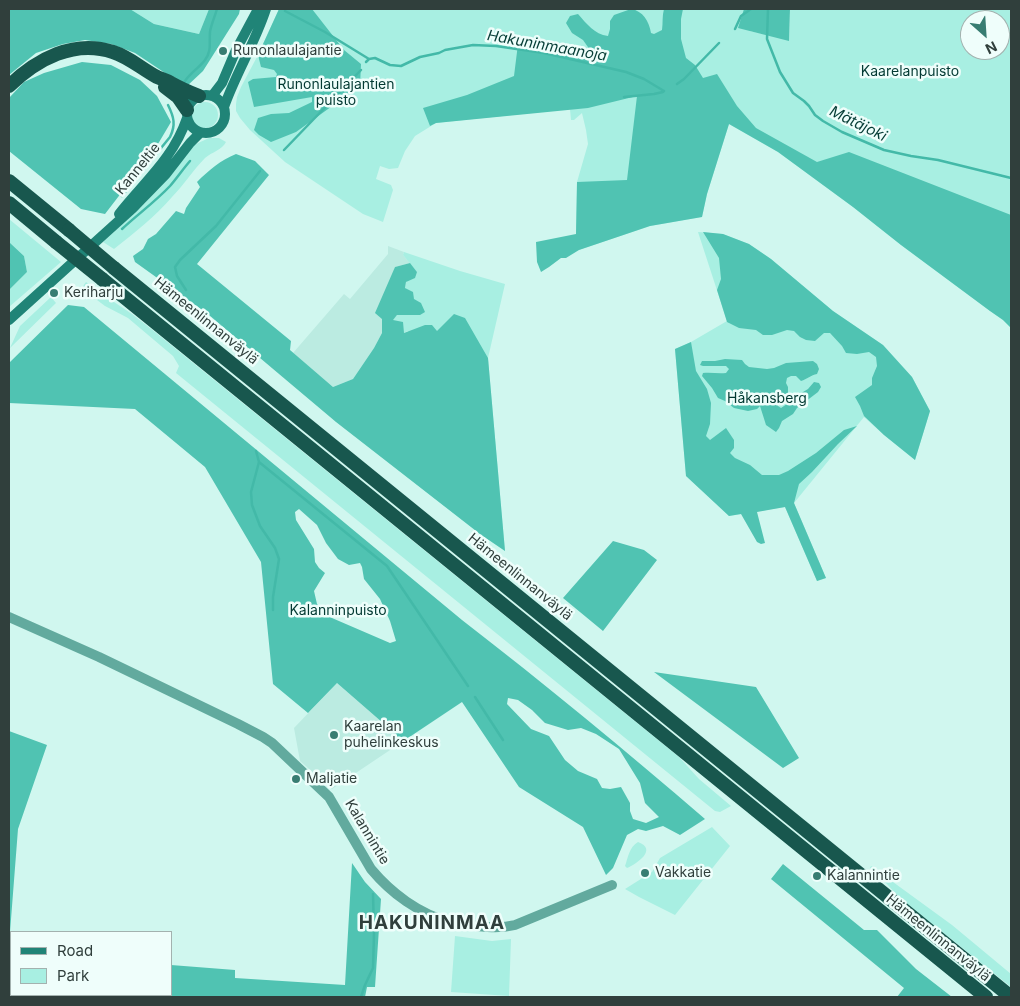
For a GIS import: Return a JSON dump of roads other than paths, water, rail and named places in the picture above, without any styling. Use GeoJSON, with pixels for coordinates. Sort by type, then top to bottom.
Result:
{"type":"FeatureCollection","features":[{"type":"Feature","properties":{"kind":"highway"},"geometry":{"type":"LineString","coordinates":[[9,86],[28,70],[48,57],[70,49],[85,48],[100,49],[114,53],[183,90],[205,96]]}},
{"type":"Feature","properties":{"kind":"highway"},"geometry":{"type":"LineString","coordinates":[[159,78],[165,87],[178,97],[187,114]]}},
{"type":"Feature","properties":{"kind":"highway","name":"Hämeenlinnanväylä"},"geometry":{"type":"LineString","coordinates":[[9,181],[1011,997]]}},
{"type":"Feature","properties":{"kind":"highway","name":"Hämeenlinnanväylä"},"geometry":{"type":"LineString","coordinates":[[9,203],[986,997]]}},
{"type":"Feature","properties":{"kind":"main road"},"geometry":{"type":"LineString","coordinates":[[258,9],[236,50],[222,83],[205,96],[191,102],[187,114],[191,127],[200,133],[212,133],[224,121],[224,107],[231,87],[266,9]]}},
{"type":"Feature","properties":{"kind":"main road"},"geometry":{"type":"LineString","coordinates":[[205,96],[219,100],[224,107]]}},
{"type":"Feature","properties":{"kind":"main road","name":"Kanneltie"},"geometry":{"type":"LineString","coordinates":[[103,234],[169,154],[182,133],[187,114]]}},
{"type":"Feature","properties":{"kind":"main road","name":"Kanneltie"},"geometry":{"type":"LineString","coordinates":[[9,320],[134,208],[166,174],[200,133]]}},
{"type":"Feature","properties":{"kind":"street","name":"Kalannintie"},"geometry":{"type":"LineString","coordinates":[[9,617],[99,657],[238,724],[272,743],[329,797],[371,869],[378,877],[403,899],[426,913],[449,922],[506,927],[612,885]]}},
{"type":"Feature","properties":{"kind":"waterway"},"geometry":{"type":"LineString","coordinates":[[185,81],[203,63],[207,56],[211,29],[217,9]]}},
{"type":"Feature","properties":{"kind":"waterway","name":"Hakuninmaanoja"},"geometry":{"type":"LineString","coordinates":[[735,29],[741,16],[751,9]]}},
{"type":"Feature","properties":{"kind":"waterway","name":"Mätäjoki"},"geometry":{"type":"LineString","coordinates":[[768,9],[767,39],[780,72],[793,93],[804,101],[815,115],[823,121],[842,132],[884,150],[938,160],[1011,178]]}},
{"type":"Feature","properties":{"kind":"waterway"},"geometry":{"type":"LineString","coordinates":[[285,11],[325,32],[369,59]]}},
{"type":"Feature","properties":{"kind":"waterway","name":"Hakuninmaanoja"},"geometry":{"type":"LineString","coordinates":[[677,84],[719,43]]}},
{"type":"Feature","properties":{"kind":"waterway","name":"Hakuninmaanoja"},"geometry":{"type":"LineString","coordinates":[[366,62],[369,59],[375,58],[390,65],[401,66],[420,57],[445,50],[473,45],[496,46],[544,53],[626,72],[644,79],[664,91]]}},
{"type":"Feature","properties":{"kind":"waterway","name":"Hakuninmaanoja"},"geometry":{"type":"LineString","coordinates":[[284,150],[361,70]]}},
{"type":"Feature","properties":{"kind":"waterway"},"geometry":{"type":"LineString","coordinates":[[624,97],[663,92]]}},
{"type":"Feature","properties":{"kind":"waterway"},"geometry":{"type":"LineString","coordinates":[[122,196],[170,137],[174,121],[168,105]]}},
{"type":"Feature","properties":{"kind":"waterway"},"geometry":{"type":"LineString","coordinates":[[122,229],[164,192],[190,161]]}},
{"type":"Feature","properties":{"kind":"waterway","name":"Hakuninmaanoja"},"geometry":{"type":"LineString","coordinates":[[186,290],[177,276],[175,267],[216,226],[260,171]]}},
{"type":"Feature","properties":{"kind":"waterway","name":"Hakuninmaanoja"},"geometry":{"type":"LineString","coordinates":[[256,451],[259,462],[251,492],[252,505],[260,526],[275,548],[279,559],[273,597],[273,610]]}},
{"type":"Feature","properties":{"kind":"waterway"},"geometry":{"type":"LineString","coordinates":[[259,462],[387,566],[468,686]]}},
{"type":"Feature","properties":{"kind":"waterway"},"geometry":{"type":"LineString","coordinates":[[475,697],[503,740]]}},
{"type":"Feature","properties":{"kind":"waterway","name":"Hakuninmaanoja"},"geometry":{"type":"LineString","coordinates":[[361,997],[373,968],[373,894]]}},
{"type":"Feature","properties":{"kind":"place","name":"Runonlaulajantie"},"geometry":{"type":"Point","coordinates":[223,51]}},
{"type":"Feature","properties":{"kind":"place","name":"Keriharju"},"geometry":{"type":"Point","coordinates":[54,293]}},
{"type":"Feature","properties":{"kind":"place","name":"Kaarelan puhelinkeskus"},"geometry":{"type":"Point","coordinates":[334,735]}},
{"type":"Feature","properties":{"kind":"place","name":"Maljatie"},"geometry":{"type":"Point","coordinates":[296,779]}},
{"type":"Feature","properties":{"kind":"place","name":"Vakkatie"},"geometry":{"type":"Point","coordinates":[645,873]}},
{"type":"Feature","properties":{"kind":"place","name":"Kalannintie"},"geometry":{"type":"Point","coordinates":[817,876]}},
{"type":"Feature","properties":{"kind":"district","name":"HAKUNINMAA"},"geometry":{"type":"Point","coordinates":[432,923]}},
{"type":"Feature","properties":{"kind":"park label","name":"Kaarelanpuisto"},"geometry":{"type":"Point","coordinates":[910,72]}},
{"type":"Feature","properties":{"kind":"park label","name":"Runonlaulajantien puisto"},"geometry":{"type":"Point","coordinates":[336,94]}},
{"type":"Feature","properties":{"kind":"park label","name":"Håkansberg"},"geometry":{"type":"Point","coordinates":[767,399]}},
{"type":"Feature","properties":{"kind":"park label","name":"Kalanninpuisto"},"geometry":{"type":"Point","coordinates":[338,611]}}]}
